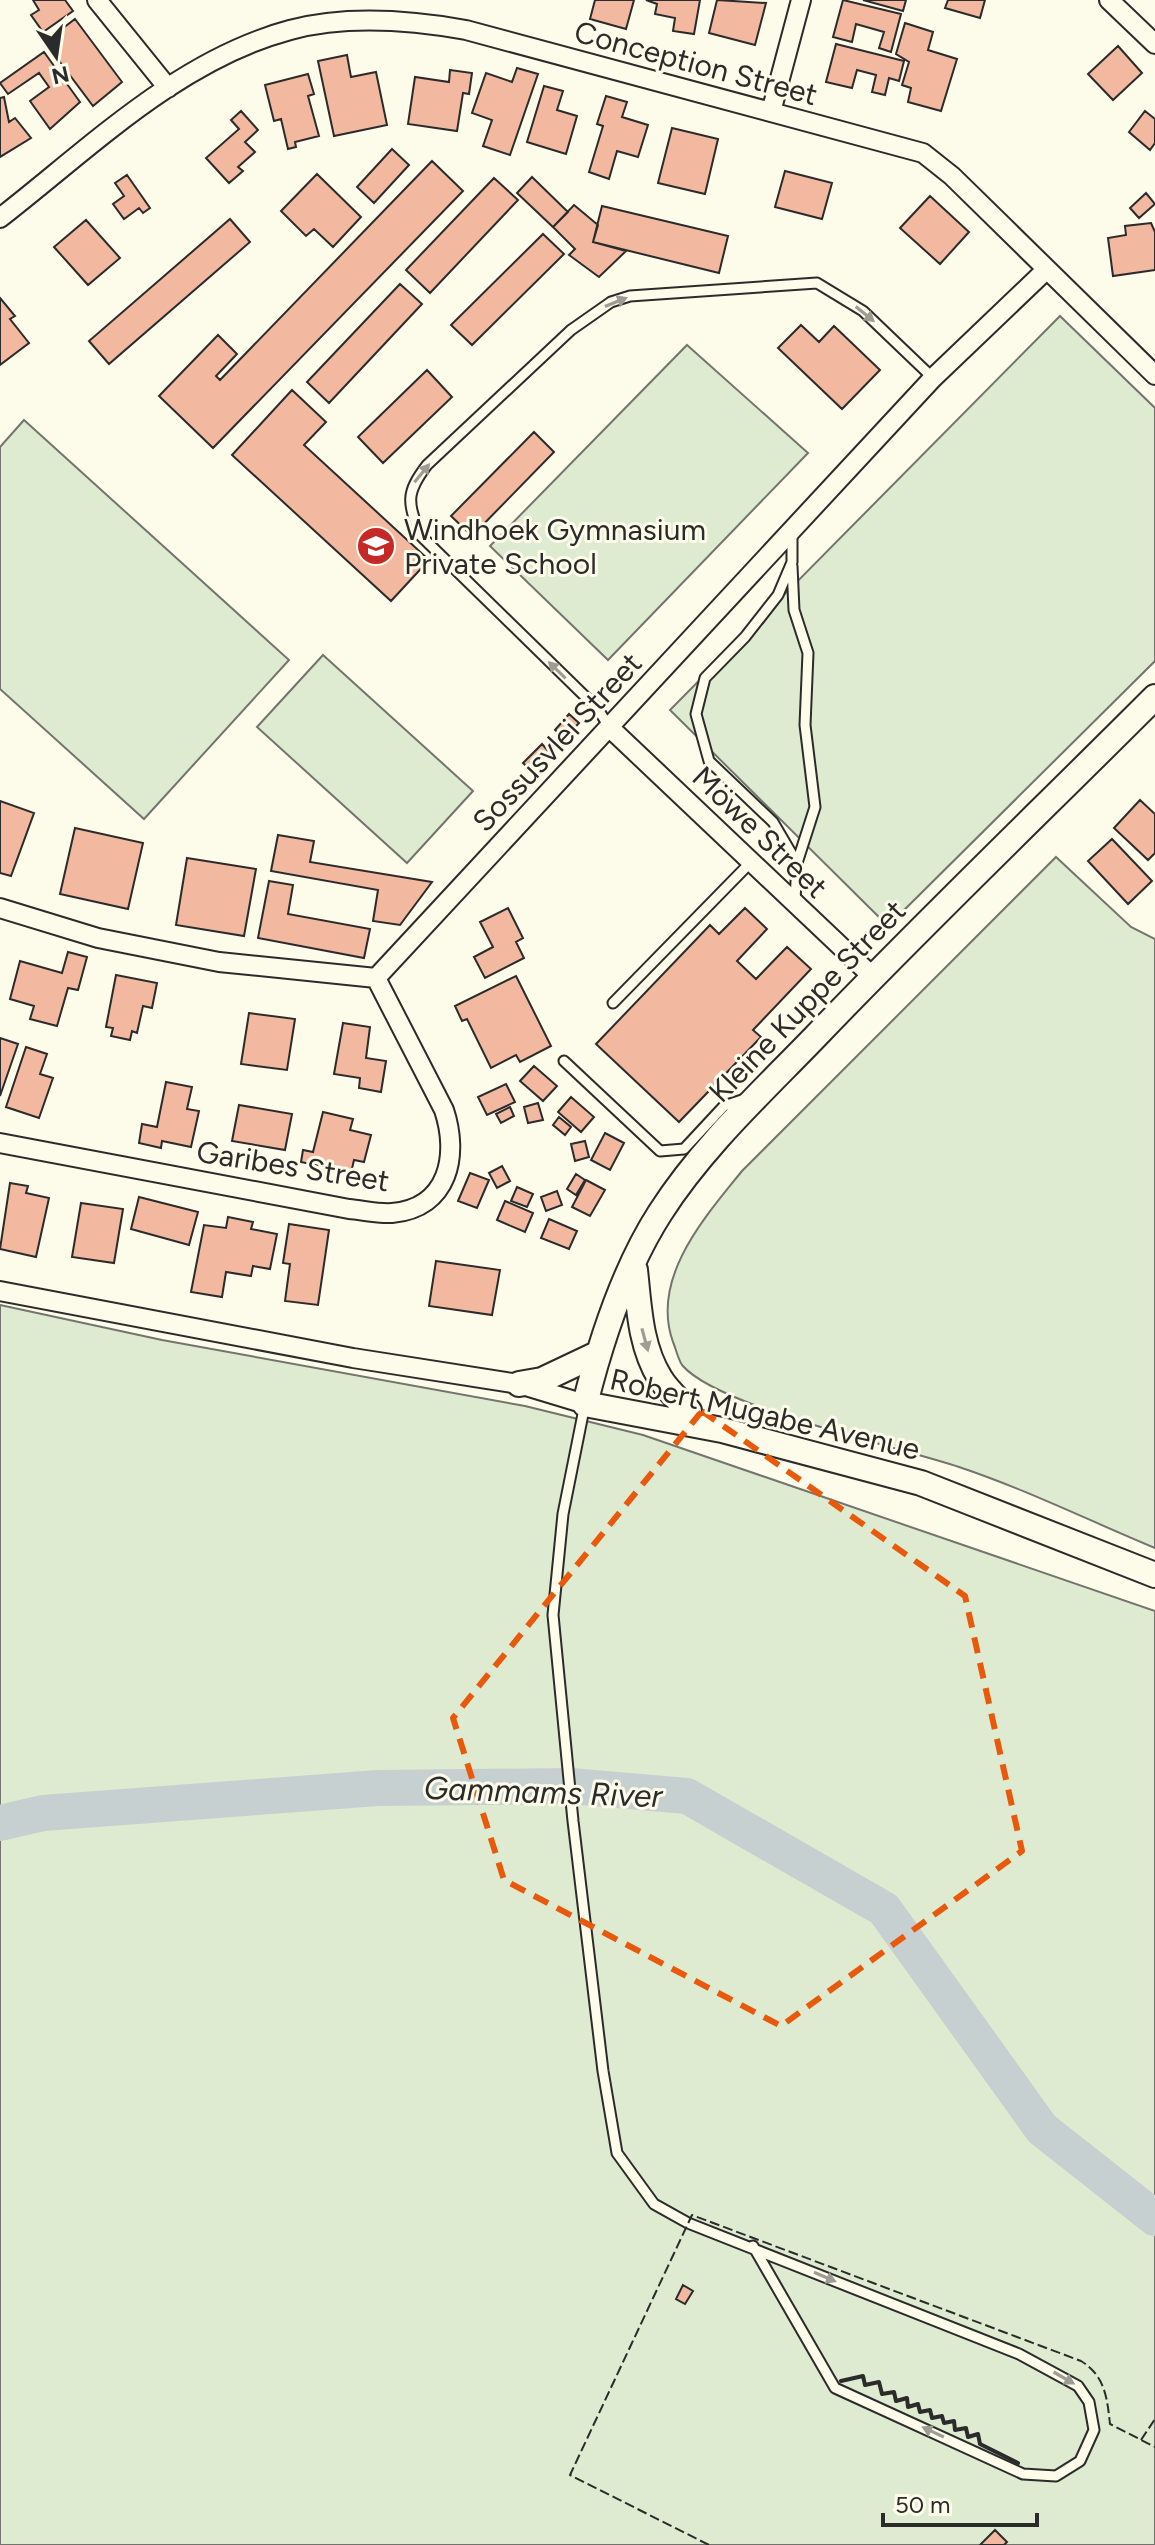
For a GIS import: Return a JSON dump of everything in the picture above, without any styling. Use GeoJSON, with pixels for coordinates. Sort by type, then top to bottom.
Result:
{"type":"FeatureCollection","features":[{"type":"Feature","properties":{"kind":"street"},"geometry":{"type":"LineString","coordinates":[[97,0],[168,88]]}},
{"type":"Feature","properties":{"kind":"street"},"geometry":{"type":"LineString","coordinates":[[771,112],[801,0]]}},
{"type":"Feature","properties":{"kind":"street"},"geometry":{"type":"LineString","coordinates":[[1109,0],[1155,44]]}},
{"type":"Feature","properties":{"kind":"street","name":"Conception Street"},"geometry":{"type":"LineString","coordinates":[[0,218],[168,88],[207,65],[291,30],[359,22],[419,22],[466,30],[911,147],[932,158],[1155,375]]}},
{"type":"Feature","properties":{"kind":"street","name":"Sossusvlei Street"},"geometry":{"type":"LineString","coordinates":[[376,978],[933,378],[1046,270]]}},
{"type":"Feature","properties":{"kind":"street","name":"Kleine Kuppe Street"},"geometry":{"type":"LineString","coordinates":[[588,1395],[599,1353],[634,1263],[659,1215],[681,1183],[756,1099],[873,977],[1155,697]]}},
{"type":"Feature","properties":{"kind":"street","name":"Möwe Street"},"geometry":{"type":"LineString","coordinates":[[609,727],[873,977]]}},
{"type":"Feature","properties":{"kind":"street"},"geometry":{"type":"LineString","coordinates":[[0,908],[98,938],[219,962],[376,978]]}},
{"type":"Feature","properties":{"kind":"street","name":"Garibes Street"},"geometry":{"type":"LineString","coordinates":[[0,1143],[349,1209],[391,1213],[414,1208],[441,1189],[450,1162],[451,1130],[444,1110],[376,978]]}},
{"type":"Feature","properties":{"kind":"street"},"geometry":{"type":"LineString","coordinates":[[634,1263],[641,1324],[648,1353],[660,1378],[689,1411]]}},
{"type":"Feature","properties":{"kind":"street","name":"Robert Mugabe Avenue"},"geometry":{"type":"LineString","coordinates":[[0,1291],[353,1358],[689,1411],[802,1437],[983,1492],[1155,1561]]}},
{"type":"Feature","properties":{"kind":"street"},"geometry":{"type":"LineString","coordinates":[[529,1386],[599,1353]]}},
{"type":"Feature","properties":{"kind":"street","name":"Robert Mugabe Avenue"},"geometry":{"type":"LineString","coordinates":[[588,1395],[921,1483],[1155,1575]]}},
{"type":"Feature","properties":{"kind":"lane"},"geometry":{"type":"LineString","coordinates":[[609,727],[598,709],[420,535],[408,501],[413,484],[427,465],[571,330],[611,302],[630,296],[817,283],[863,311],[933,378]]}},
{"type":"Feature","properties":{"kind":"lane"},"geometry":{"type":"LineString","coordinates":[[792,531],[794,610],[808,653],[805,725],[815,807],[797,863],[794,903]]}},
{"type":"Feature","properties":{"kind":"lane"},"geometry":{"type":"LineString","coordinates":[[792,562],[778,595],[745,637],[705,678],[696,714],[709,761],[773,822],[797,863]]}},
{"type":"Feature","properties":{"kind":"lane"},"geometry":{"type":"LineString","coordinates":[[613,1003],[751,862]]}},
{"type":"Feature","properties":{"kind":"lane"},"geometry":{"type":"LineString","coordinates":[[564,1061],[660,1151],[684,1149],[724,1106],[741,1098],[756,1099]]}},
{"type":"Feature","properties":{"kind":"lane"},"geometry":{"type":"LineString","coordinates":[[588,1395],[563,1514],[553,1615],[560,1707],[617,2153],[654,2204],[688,2223],[738,2240],[753,2246],[1019,2354],[1070,2381],[1089,2402],[1094,2430],[1080,2461],[1056,2476],[1023,2474],[835,2388],[753,2246]]}},
{"type":"Feature","properties":{"kind":"highlighted area"},"geometry":{"type":"Polygon","coordinates":[[[702,1411],[965,1596],[1022,1851],[781,2026],[504,1880],[453,1718],[702,1411]]]}},
{"type":"Feature","properties":{"kind":"green space"},"geometry":{"type":"Polygon","coordinates":[[[1060,316],[1155,408],[1155,661],[888,926],[670,710],[1060,316]]]}},
{"type":"Feature","properties":{"kind":"green space"},"geometry":{"type":"Polygon","coordinates":[[[687,345],[808,453],[608,660],[490,546],[687,345]]]}},
{"type":"Feature","properties":{"kind":"green space"},"geometry":{"type":"Polygon","coordinates":[[[24,420],[289,660],[144,819],[0,689],[0,447],[24,420]]]}},
{"type":"Feature","properties":{"kind":"green space"},"geometry":{"type":"Polygon","coordinates":[[[323,655],[473,791],[407,863],[257,727],[323,655]]]}},
{"type":"Feature","properties":{"kind":"green space"},"geometry":{"type":"Polygon","coordinates":[[[1056,857],[1131,927],[1155,939],[1155,1548],[984,1476],[811,1424],[732,1396],[701,1381],[682,1365],[668,1318],[669,1295],[685,1250],[712,1208],[742,1171],[1056,857]]]}},
{"type":"Feature","properties":{"kind":"green space"},"geometry":{"type":"Polygon","coordinates":[[[0,1305],[162,1340],[525,1406],[643,1435],[1155,1611],[1155,2545],[0,2545],[0,1305]]]}},
{"type":"Feature","properties":{"kind":"building"},"geometry":{"type":"Polygon","coordinates":[[[33,0],[65,0],[73,11],[43,32],[31,15],[39,10],[33,0]]]}},
{"type":"Feature","properties":{"kind":"building"},"geometry":{"type":"Polygon","coordinates":[[[595,0],[634,0],[626,29],[590,19],[595,0]]]}},
{"type":"Feature","properties":{"kind":"building"},"geometry":{"type":"Polygon","coordinates":[[[646,0],[700,0],[694,34],[673,31],[675,18],[655,14],[657,4],[646,0]]]}},
{"type":"Feature","properties":{"kind":"building"},"geometry":{"type":"Polygon","coordinates":[[[717,0],[766,3],[755,45],[709,33],[717,0]]]}},
{"type":"Feature","properties":{"kind":"building"},"geometry":{"type":"Polygon","coordinates":[[[843,0],[901,14],[891,52],[879,48],[884,32],[856,24],[852,42],[833,37],[843,0]]]}},
{"type":"Feature","properties":{"kind":"building"},"geometry":{"type":"Polygon","coordinates":[[[863,0],[906,0],[903,11],[863,0]]]}},
{"type":"Feature","properties":{"kind":"building"},"geometry":{"type":"Polygon","coordinates":[[[948,0],[985,0],[980,18],[945,8],[948,0]]]}},
{"type":"Feature","properties":{"kind":"building"},"geometry":{"type":"Polygon","coordinates":[[[75,19],[122,82],[93,106],[45,42],[75,19]]]}},
{"type":"Feature","properties":{"kind":"building"},"geometry":{"type":"Polygon","coordinates":[[[905,23],[933,32],[928,50],[957,59],[941,111],[908,102],[911,88],[902,85],[909,62],[896,54],[905,23]]]}},
{"type":"Feature","properties":{"kind":"building"},"geometry":{"type":"Polygon","coordinates":[[[836,44],[904,61],[899,81],[889,78],[885,95],[872,92],[876,75],[857,70],[852,88],[826,82],[836,44]]]}},
{"type":"Feature","properties":{"kind":"building"},"geometry":{"type":"Polygon","coordinates":[[[1118,46],[1142,73],[1113,100],[1088,74],[1118,46]]]}},
{"type":"Feature","properties":{"kind":"building"},"geometry":{"type":"Polygon","coordinates":[[[44,52],[80,102],[50,129],[30,101],[49,87],[39,73],[8,94],[0,83],[44,52]]]}},
{"type":"Feature","properties":{"kind":"building"},"geometry":{"type":"Polygon","coordinates":[[[347,55],[351,77],[376,72],[387,125],[334,136],[318,61],[347,55]]]}},
{"type":"Feature","properties":{"kind":"building"},"geometry":{"type":"Polygon","coordinates":[[[517,68],[538,74],[510,155],[483,146],[492,120],[472,113],[486,73],[512,82],[517,68]]]}},
{"type":"Feature","properties":{"kind":"building"},"geometry":{"type":"Polygon","coordinates":[[[450,70],[472,73],[469,94],[463,93],[457,131],[408,124],[415,77],[449,82],[450,70]]]}},
{"type":"Feature","properties":{"kind":"building"},"geometry":{"type":"Polygon","coordinates":[[[308,74],[314,94],[308,96],[319,136],[295,142],[296,147],[288,149],[281,119],[274,121],[265,85],[308,74]]]}},
{"type":"Feature","properties":{"kind":"building"},"geometry":{"type":"Polygon","coordinates":[[[544,86],[563,91],[557,110],[577,116],[566,154],[527,142],[544,86]]]}},
{"type":"Feature","properties":{"kind":"building"},"geometry":{"type":"Polygon","coordinates":[[[606,96],[627,102],[622,117],[648,125],[638,157],[617,151],[609,179],[589,172],[603,126],[597,124],[606,96]]]}},
{"type":"Feature","properties":{"kind":"building"},"geometry":{"type":"Polygon","coordinates":[[[4,97],[9,122],[15,118],[31,138],[0,157],[0,98],[4,97]]]}},
{"type":"Feature","properties":{"kind":"building"},"geometry":{"type":"Polygon","coordinates":[[[241,111],[258,130],[245,142],[255,152],[238,167],[243,171],[229,183],[206,158],[239,129],[231,120],[241,111]]]}},
{"type":"Feature","properties":{"kind":"building"},"geometry":{"type":"Polygon","coordinates":[[[1145,111],[1155,119],[1155,143],[1150,150],[1129,132],[1145,111]]]}},
{"type":"Feature","properties":{"kind":"building"},"geometry":{"type":"Polygon","coordinates":[[[672,128],[718,139],[705,194],[658,183],[672,128]]]}},
{"type":"Feature","properties":{"kind":"building"},"geometry":{"type":"Polygon","coordinates":[[[392,149],[409,165],[374,203],[357,187],[392,149]]]}},
{"type":"Feature","properties":{"kind":"building"},"geometry":{"type":"Polygon","coordinates":[[[432,161],[463,191],[213,448],[159,396],[218,335],[237,354],[216,376],[220,380],[432,161]]]}},
{"type":"Feature","properties":{"kind":"building"},"geometry":{"type":"Polygon","coordinates":[[[785,171],[832,183],[822,219],[775,207],[785,171]]]}},
{"type":"Feature","properties":{"kind":"building"},"geometry":{"type":"Polygon","coordinates":[[[317,174],[361,217],[333,247],[314,229],[306,236],[281,211],[317,174]]]}},
{"type":"Feature","properties":{"kind":"building"},"geometry":{"type":"Polygon","coordinates":[[[127,175],[150,208],[143,213],[139,208],[124,219],[113,204],[124,196],[115,183],[127,175]]]}},
{"type":"Feature","properties":{"kind":"building"},"geometry":{"type":"Polygon","coordinates":[[[532,177],[568,212],[553,227],[517,193],[532,177]]]}},
{"type":"Feature","properties":{"kind":"building"},"geometry":{"type":"Polygon","coordinates":[[[494,178],[518,200],[430,293],[406,270],[494,178]]]}},
{"type":"Feature","properties":{"kind":"building"},"geometry":{"type":"Polygon","coordinates":[[[1146,193],[1155,204],[1139,218],[1130,208],[1146,193]]]}},
{"type":"Feature","properties":{"kind":"building"},"geometry":{"type":"Polygon","coordinates":[[[930,196],[969,232],[940,264],[900,228],[930,196]]]}},
{"type":"Feature","properties":{"kind":"building"},"geometry":{"type":"Polygon","coordinates":[[[574,205],[598,225],[593,242],[626,251],[599,277],[569,255],[575,249],[553,227],[574,205]]]}},
{"type":"Feature","properties":{"kind":"building"},"geometry":{"type":"Polygon","coordinates":[[[602,206],[728,236],[719,273],[593,242],[602,206]]]}},
{"type":"Feature","properties":{"kind":"building"},"geometry":{"type":"Polygon","coordinates":[[[230,219],[250,242],[109,364],[89,341],[230,219]]]}},
{"type":"Feature","properties":{"kind":"building"},"geometry":{"type":"Polygon","coordinates":[[[86,220],[120,258],[88,285],[54,247],[86,220]]]}},
{"type":"Feature","properties":{"kind":"building"},"geometry":{"type":"Polygon","coordinates":[[[1151,223],[1155,232],[1155,270],[1113,276],[1108,238],[1126,235],[1125,226],[1151,223]]]}},
{"type":"Feature","properties":{"kind":"building"},"geometry":{"type":"Polygon","coordinates":[[[543,234],[564,254],[472,345],[451,325],[543,234]]]}},
{"type":"Feature","properties":{"kind":"building"},"geometry":{"type":"Polygon","coordinates":[[[400,284],[422,304],[329,403],[307,382],[400,284]]]}},
{"type":"Feature","properties":{"kind":"building"},"geometry":{"type":"Polygon","coordinates":[[[0,298],[15,316],[10,319],[29,343],[0,365],[0,298]]]}},
{"type":"Feature","properties":{"kind":"building"},"geometry":{"type":"Polygon","coordinates":[[[801,325],[819,342],[834,326],[880,370],[842,409],[778,348],[801,325]]]}},
{"type":"Feature","properties":{"kind":"building"},"geometry":{"type":"Polygon","coordinates":[[[427,370],[452,397],[383,463],[358,437],[427,370]]]}},
{"type":"Feature","properties":{"kind":"building"},"geometry":{"type":"Polygon","coordinates":[[[292,390],[326,422],[304,445],[429,560],[391,601],[232,455],[292,390]]]}},
{"type":"Feature","properties":{"kind":"building"},"geometry":{"type":"Polygon","coordinates":[[[534,432],[554,452],[472,536],[451,516],[534,432]]]}},
{"type":"Feature","properties":{"kind":"building"},"geometry":{"type":"Polygon","coordinates":[[[569,714],[579,723],[568,735],[565,732],[562,736],[555,730],[569,714]]]}},
{"type":"Feature","properties":{"kind":"building"},"geometry":{"type":"Polygon","coordinates":[[[542,744],[551,754],[533,773],[523,763],[542,744]]]}},
{"type":"Feature","properties":{"kind":"building"},"geometry":{"type":"Polygon","coordinates":[[[1140,800],[1155,814],[1155,853],[1148,860],[1114,828],[1140,800]]]}},
{"type":"Feature","properties":{"kind":"building"},"geometry":{"type":"Polygon","coordinates":[[[0,801],[34,813],[11,876],[0,873],[0,801]]]}},
{"type":"Feature","properties":{"kind":"building"},"geometry":{"type":"Polygon","coordinates":[[[75,828],[143,843],[128,909],[60,894],[75,828]]]}},
{"type":"Feature","properties":{"kind":"building"},"geometry":{"type":"Polygon","coordinates":[[[278,835],[314,841],[310,862],[432,882],[400,925],[373,921],[378,890],[271,871],[278,835]]]}},
{"type":"Feature","properties":{"kind":"building"},"geometry":{"type":"Polygon","coordinates":[[[1112,839],[1152,881],[1128,904],[1088,861],[1112,839]]]}},
{"type":"Feature","properties":{"kind":"building"},"geometry":{"type":"Polygon","coordinates":[[[187,858],[256,869],[244,936],[176,925],[187,858]]]}},
{"type":"Feature","properties":{"kind":"building"},"geometry":{"type":"Polygon","coordinates":[[[269,881],[293,885],[288,914],[370,929],[364,958],[258,938],[269,881]]]}},
{"type":"Feature","properties":{"kind":"building"},"geometry":{"type":"Polygon","coordinates":[[[508,908],[523,938],[516,942],[524,958],[485,978],[474,957],[493,947],[480,922],[508,908]]]}},
{"type":"Feature","properties":{"kind":"building"},"geometry":{"type":"Polygon","coordinates":[[[745,908],[767,929],[737,961],[756,979],[787,947],[811,969],[753,1030],[761,1037],[679,1122],[596,1044],[710,925],[719,934],[745,908]]]}},
{"type":"Feature","properties":{"kind":"building"},"geometry":{"type":"Polygon","coordinates":[[[68,952],[87,957],[78,990],[68,988],[57,1026],[30,1019],[34,1006],[10,999],[20,961],[62,973],[68,952]]]}},
{"type":"Feature","properties":{"kind":"building"},"geometry":{"type":"Polygon","coordinates":[[[116,975],[157,983],[152,1008],[143,1006],[137,1033],[132,1031],[130,1040],[111,1036],[113,1028],[106,1027],[116,975]]]}},
{"type":"Feature","properties":{"kind":"building"},"geometry":{"type":"Polygon","coordinates":[[[516,976],[551,1046],[520,1062],[516,1055],[491,1068],[467,1019],[462,1021],[455,1006],[516,976]]]}},
{"type":"Feature","properties":{"kind":"building"},"geometry":{"type":"Polygon","coordinates":[[[249,1013],[295,1019],[287,1070],[241,1064],[249,1013]]]}},
{"type":"Feature","properties":{"kind":"building"},"geometry":{"type":"Polygon","coordinates":[[[343,1023],[370,1027],[366,1058],[386,1061],[381,1092],[359,1088],[360,1078],[334,1074],[343,1023]]]}},
{"type":"Feature","properties":{"kind":"building"},"geometry":{"type":"Polygon","coordinates":[[[0,1038],[18,1044],[0,1096],[0,1038]]]}},
{"type":"Feature","properties":{"kind":"building"},"geometry":{"type":"Polygon","coordinates":[[[26,1047],[47,1054],[40,1074],[53,1078],[39,1118],[6,1107],[26,1047]]]}},
{"type":"Feature","properties":{"kind":"building"},"geometry":{"type":"Polygon","coordinates":[[[534,1066],[557,1086],[543,1101],[520,1081],[534,1066]]]}},
{"type":"Feature","properties":{"kind":"building"},"geometry":{"type":"Polygon","coordinates":[[[166,1082],[192,1087],[187,1109],[199,1111],[191,1147],[162,1141],[161,1148],[139,1143],[142,1124],[157,1127],[166,1082]]]}},
{"type":"Feature","properties":{"kind":"building"},"geometry":{"type":"Polygon","coordinates":[[[506,1084],[515,1102],[487,1115],[478,1097],[506,1084]]]}},
{"type":"Feature","properties":{"kind":"building"},"geometry":{"type":"Polygon","coordinates":[[[571,1097],[594,1117],[581,1132],[558,1112],[571,1097]]]}},
{"type":"Feature","properties":{"kind":"building"},"geometry":{"type":"Polygon","coordinates":[[[538,1103],[543,1120],[528,1123],[524,1107],[538,1103]]]}},
{"type":"Feature","properties":{"kind":"building"},"geometry":{"type":"Polygon","coordinates":[[[239,1105],[292,1114],[285,1150],[232,1141],[239,1105]]]}},
{"type":"Feature","properties":{"kind":"building"},"geometry":{"type":"Polygon","coordinates":[[[510,1107],[514,1116],[501,1123],[496,1114],[510,1107]]]}},
{"type":"Feature","properties":{"kind":"building"},"geometry":{"type":"Polygon","coordinates":[[[323,1112],[353,1119],[350,1130],[371,1135],[364,1162],[354,1160],[351,1173],[301,1162],[303,1150],[313,1152],[323,1112]]]}},
{"type":"Feature","properties":{"kind":"building"},"geometry":{"type":"Polygon","coordinates":[[[559,1117],[571,1127],[565,1135],[553,1125],[559,1117]]]}},
{"type":"Feature","properties":{"kind":"building"},"geometry":{"type":"Polygon","coordinates":[[[605,1133],[624,1143],[610,1170],[591,1160],[605,1133]]]}},
{"type":"Feature","properties":{"kind":"building"},"geometry":{"type":"Polygon","coordinates":[[[585,1141],[589,1157],[575,1161],[571,1144],[585,1141]]]}},
{"type":"Feature","properties":{"kind":"building"},"geometry":{"type":"Polygon","coordinates":[[[502,1166],[510,1181],[497,1188],[489,1173],[502,1166]]]}},
{"type":"Feature","properties":{"kind":"building"},"geometry":{"type":"Polygon","coordinates":[[[470,1173],[489,1180],[477,1208],[458,1201],[470,1173]]]}},
{"type":"Feature","properties":{"kind":"building"},"geometry":{"type":"Polygon","coordinates":[[[576,1174],[585,1180],[576,1195],[567,1189],[576,1174]]]}},
{"type":"Feature","properties":{"kind":"building"},"geometry":{"type":"Polygon","coordinates":[[[586,1180],[605,1190],[590,1216],[572,1207],[586,1180]]]}},
{"type":"Feature","properties":{"kind":"building"},"geometry":{"type":"Polygon","coordinates":[[[10,1183],[28,1186],[26,1193],[49,1198],[36,1257],[0,1249],[10,1183]]]}},
{"type":"Feature","properties":{"kind":"building"},"geometry":{"type":"Polygon","coordinates":[[[517,1187],[533,1194],[527,1207],[511,1201],[517,1187]]]}},
{"type":"Feature","properties":{"kind":"building"},"geometry":{"type":"Polygon","coordinates":[[[557,1191],[562,1205],[546,1211],[541,1197],[557,1191]]]}},
{"type":"Feature","properties":{"kind":"building"},"geometry":{"type":"Polygon","coordinates":[[[139,1197],[198,1212],[189,1245],[131,1229],[139,1197]]]}},
{"type":"Feature","properties":{"kind":"building"},"geometry":{"type":"Polygon","coordinates":[[[505,1201],[533,1213],[525,1232],[497,1220],[505,1201]]]}},
{"type":"Feature","properties":{"kind":"building"},"geometry":{"type":"Polygon","coordinates":[[[81,1203],[123,1209],[114,1263],[72,1257],[81,1203]]]}},
{"type":"Feature","properties":{"kind":"building"},"geometry":{"type":"Polygon","coordinates":[[[228,1217],[253,1222],[251,1229],[277,1234],[270,1269],[253,1266],[251,1276],[226,1272],[222,1297],[191,1292],[204,1225],[226,1228],[228,1217]]]}},
{"type":"Feature","properties":{"kind":"building"},"geometry":{"type":"Polygon","coordinates":[[[549,1219],[577,1231],[569,1249],[541,1238],[549,1219]]]}},
{"type":"Feature","properties":{"kind":"building"},"geometry":{"type":"Polygon","coordinates":[[[289,1224],[329,1230],[318,1305],[285,1301],[290,1264],[283,1263],[289,1224]]]}},
{"type":"Feature","properties":{"kind":"building"},"geometry":{"type":"Polygon","coordinates":[[[436,1261],[500,1270],[492,1315],[429,1306],[436,1261]]]}},
{"type":"Feature","properties":{"kind":"building"},"geometry":{"type":"Polygon","coordinates":[[[683,2285],[693,2291],[685,2304],[676,2299],[683,2285]]]}},
{"type":"Feature","properties":{"kind":"building"},"geometry":{"type":"Polygon","coordinates":[[[995,2530],[1007,2542],[1004,2545],[980,2545],[995,2530]]]}},
{"type":"Feature","properties":{"kind":"waterway","name":"Gammams River"},"geometry":{"type":"LineString","coordinates":[[0,1823],[43,1813],[378,1788],[570,1786],[687,1796],[884,1909],[1042,2129],[1155,2218]]}},
{"type":"Feature","properties":{"kind":"fence"},"geometry":{"type":"LineString","coordinates":[[709,2545],[570,2475],[692,2215],[1081,2361],[1100,2380],[1110,2424],[1155,2447]]}},
{"type":"Feature","properties":{"kind":"fence"},"geometry":{"type":"LineString","coordinates":[[1141,2440],[1155,2419]]}},
{"type":"Feature","properties":{"kind":"wall"},"geometry":{"type":"LineString","coordinates":[[841,2381],[863,2376],[865,2385],[879,2382],[882,2394],[894,2392],[896,2401],[907,2398],[908,2407],[918,2404],[920,2412],[930,2410],[932,2418],[942,2416],[944,2423],[954,2421],[955,2430],[966,2428],[968,2437],[978,2434],[980,2444],[1018,2463]]}},
{"type":"Feature","properties":{"kind":"place","name":"Windhoek Gymnasium Private School"},"geometry":{"type":"Point","coordinates":[376,546]}}]}
